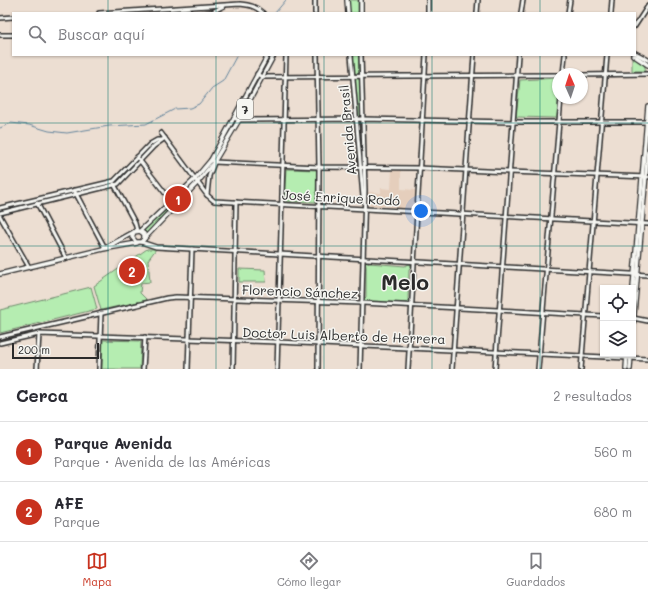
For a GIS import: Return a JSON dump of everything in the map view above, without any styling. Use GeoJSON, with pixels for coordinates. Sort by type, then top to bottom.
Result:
{"type":"FeatureCollection","features":[{"type":"Feature","properties":{"kind":"main road"},"geometry":{"type":"LineString","coordinates":[[348,0],[348,12]]}},
{"type":"Feature","properties":{"kind":"main road"},"geometry":{"type":"LineString","coordinates":[[361,0],[361,12]]}},
{"type":"Feature","properties":{"kind":"main road"},"geometry":{"type":"LineString","coordinates":[[636,55],[648,60]]}},
{"type":"Feature","properties":{"kind":"main road","name":"7"},"geometry":{"type":"LineString","coordinates":[[212,161],[267,56]]}},
{"type":"Feature","properties":{"kind":"main road","name":"7"},"geometry":{"type":"LineString","coordinates":[[0,274],[141,241],[197,181],[212,161],[239,120],[273,56]]}},
{"type":"Feature","properties":{"kind":"main road"},"geometry":{"type":"LineString","coordinates":[[636,56],[648,65]]}},
{"type":"Feature","properties":{"kind":"main road"},"geometry":{"type":"LineString","coordinates":[[635,285],[641,176],[648,106]]}},
{"type":"Feature","properties":{"kind":"main road"},"geometry":{"type":"LineString","coordinates":[[639,223],[647,177],[648,152]]}},
{"type":"Feature","properties":{"kind":"main road","name":"7"},"geometry":{"type":"LineString","coordinates":[[106,248],[137,231],[197,181]]}},
{"type":"Feature","properties":{"kind":"main road"},"geometry":{"type":"LineString","coordinates":[[137,231],[144,234],[141,241],[134,241],[132,238],[137,231]]}},
{"type":"Feature","properties":{"kind":"main road"},"geometry":{"type":"LineString","coordinates":[[633,285],[636,275]]}},
{"type":"Feature","properties":{"kind":"main road"},"geometry":{"type":"LineString","coordinates":[[626,369],[629,357]]}},
{"type":"Feature","properties":{"kind":"main road"},"geometry":{"type":"LineString","coordinates":[[629,357],[630,369]]}},
{"type":"Feature","properties":{"kind":"street"},"geometry":{"type":"LineString","coordinates":[[315,0],[315,12]]}},
{"type":"Feature","properties":{"kind":"street"},"geometry":{"type":"LineString","coordinates":[[428,0],[428,12]]}},
{"type":"Feature","properties":{"kind":"street"},"geometry":{"type":"LineString","coordinates":[[477,12],[478,0]]}},
{"type":"Feature","properties":{"kind":"street"},"geometry":{"type":"LineString","coordinates":[[521,12],[522,0]]}},
{"type":"Feature","properties":{"kind":"street"},"geometry":{"type":"LineString","coordinates":[[568,12],[570,0]]}},
{"type":"Feature","properties":{"kind":"street"},"geometry":{"type":"LineString","coordinates":[[611,12],[612,0]]}},
{"type":"Feature","properties":{"kind":"street"},"geometry":{"type":"LineString","coordinates":[[115,12],[240,4],[251,5],[262,12]]}},
{"type":"Feature","properties":{"kind":"street"},"geometry":{"type":"LineString","coordinates":[[212,12],[227,5]]}},
{"type":"Feature","properties":{"kind":"street"},"geometry":{"type":"LineString","coordinates":[[636,24],[648,6]]}},
{"type":"Feature","properties":{"kind":"street"},"geometry":{"type":"LineString","coordinates":[[0,18],[12,17]]}},
{"type":"Feature","properties":{"kind":"street"},"geometry":{"type":"LineString","coordinates":[[0,35],[12,35]]}},
{"type":"Feature","properties":{"kind":"street"},"geometry":{"type":"LineString","coordinates":[[277,369],[284,165],[284,77],[286,56]]}},
{"type":"Feature","properties":{"kind":"street"},"geometry":{"type":"LineString","coordinates":[[317,56],[319,120],[318,369]]}},
{"type":"Feature","properties":{"kind":"street","name":"Avenida Brasil"},"geometry":{"type":"LineString","coordinates":[[351,56],[364,203]]}},
{"type":"Feature","properties":{"kind":"street","name":"Avenida Brasil"},"geometry":{"type":"LineString","coordinates":[[360,369],[364,208],[362,56]]}},
{"type":"Feature","properties":{"kind":"street"},"geometry":{"type":"LineString","coordinates":[[408,369],[421,120],[426,56]]}},
{"type":"Feature","properties":{"kind":"street"},"geometry":{"type":"LineString","coordinates":[[452,369],[474,56]]}},
{"type":"Feature","properties":{"kind":"street"},"geometry":{"type":"LineString","coordinates":[[495,369],[498,310],[518,56]]}},
{"type":"Feature","properties":{"kind":"street"},"geometry":{"type":"LineString","coordinates":[[564,68],[565,56]]}},
{"type":"Feature","properties":{"kind":"street"},"geometry":{"type":"LineString","coordinates":[[581,369],[608,56]]}},
{"type":"Feature","properties":{"kind":"street"},"geometry":{"type":"LineString","coordinates":[[257,74],[262,77],[318,78],[552,75]]}},
{"type":"Feature","properties":{"kind":"street"},"geometry":{"type":"LineString","coordinates":[[588,75],[648,74]]}},
{"type":"Feature","properties":{"kind":"street"},"geometry":{"type":"LineString","coordinates":[[538,369],[560,104]]}},
{"type":"Feature","properties":{"kind":"street"},"geometry":{"type":"LineString","coordinates":[[234,118],[239,120],[363,119],[513,122],[647,122]]}},
{"type":"Feature","properties":{"kind":"street"},"geometry":{"type":"LineString","coordinates":[[161,133],[207,195]]}},
{"type":"Feature","properties":{"kind":"street"},"geometry":{"type":"LineString","coordinates":[[0,208],[117,179],[137,156],[154,142],[164,138]]}},
{"type":"Feature","properties":{"kind":"street"},"geometry":{"type":"LineString","coordinates":[[0,213],[76,195],[121,182],[164,138]]}},
{"type":"Feature","properties":{"kind":"street"},"geometry":{"type":"LineString","coordinates":[[137,156],[172,202]]}},
{"type":"Feature","properties":{"kind":"street"},"geometry":{"type":"LineString","coordinates":[[207,195],[212,161],[319,167],[419,168],[647,177]]}},
{"type":"Feature","properties":{"kind":"street"},"geometry":{"type":"LineString","coordinates":[[112,181],[135,223],[137,231]]}},
{"type":"Feature","properties":{"kind":"street"},"geometry":{"type":"LineString","coordinates":[[74,190],[106,248]]}},
{"type":"Feature","properties":{"kind":"street","name":"José Enrique Rodó"},"geometry":{"type":"LineString","coordinates":[[207,195],[214,201],[648,224]]}},
{"type":"Feature","properties":{"kind":"street"},"geometry":{"type":"LineString","coordinates":[[35,199],[66,258]]}},
{"type":"Feature","properties":{"kind":"street"},"geometry":{"type":"LineString","coordinates":[[233,369],[236,202]]}},
{"type":"Feature","properties":{"kind":"street"},"geometry":{"type":"LineString","coordinates":[[0,216],[29,267]]}},
{"type":"Feature","properties":{"kind":"street"},"geometry":{"type":"LineString","coordinates":[[141,241],[156,247],[648,276]]}},
{"type":"Feature","properties":{"kind":"street"},"geometry":{"type":"LineString","coordinates":[[188,369],[192,249]]}},
{"type":"Feature","properties":{"kind":"street","name":"Florencio Sánchez"},"geometry":{"type":"LineString","coordinates":[[0,337],[167,298],[191,297],[456,308],[600,316]]}},
{"type":"Feature","properties":{"kind":"street"},"geometry":{"type":"LineString","coordinates":[[99,369],[101,314]]}},
{"type":"Feature","properties":{"kind":"street"},"geometry":{"type":"LineString","coordinates":[[636,318],[648,320]]}},
{"type":"Feature","properties":{"kind":"street"},"geometry":{"type":"LineString","coordinates":[[29,329],[30,335]]}},
{"type":"Feature","properties":{"kind":"street"},"geometry":{"type":"LineString","coordinates":[[0,343],[39,334],[37,369]]}},
{"type":"Feature","properties":{"kind":"street","name":"Doctor Luis Alberto de Herrera"},"geometry":{"type":"LineString","coordinates":[[39,334],[233,340],[361,347],[600,356]]}},
{"type":"Feature","properties":{"kind":"street"},"geometry":{"type":"LineString","coordinates":[[143,369],[145,337]]}},
{"type":"Feature","properties":{"kind":"street","name":"Doctor Luis Alberto de Herrera"},"geometry":{"type":"LineString","coordinates":[[635,357],[648,359]]}},
{"type":"Feature","properties":{"kind":"shaded area"},"geometry":{"type":"Polygon","coordinates":[[[392,170],[401,171],[401,189],[415,190],[414,210],[368,205],[368,192],[381,193],[381,188],[391,189],[392,170]]]}},
{"type":"Feature","properties":{"kind":"green space"},"geometry":{"type":"Polygon","coordinates":[[[349,0],[358,0],[358,12],[350,12],[349,0]]]}},
{"type":"Feature","properties":{"kind":"green space"},"geometry":{"type":"Polygon","coordinates":[[[353,56],[359,56],[359,74],[354,74],[353,56]]]}},
{"type":"Feature","properties":{"kind":"green space"},"geometry":{"type":"Polygon","coordinates":[[[632,57],[645,66],[645,71],[632,71],[632,57]]]}},
{"type":"Feature","properties":{"kind":"green space"},"geometry":{"type":"Polygon","coordinates":[[[355,78],[360,78],[361,118],[357,118],[355,78]]]}},
{"type":"Feature","properties":{"kind":"green space"},"geometry":{"type":"Polygon","coordinates":[[[552,78],[552,104],[558,104],[557,118],[516,117],[520,80],[552,78]]]}},
{"type":"Feature","properties":{"kind":"green space"},"geometry":{"type":"Polygon","coordinates":[[[286,169],[317,170],[316,202],[284,201],[286,169]]]}},
{"type":"Feature","properties":{"kind":"green space"},"geometry":{"type":"Polygon","coordinates":[[[195,180],[197,182],[147,234],[143,229],[157,218],[195,180]]]}},
{"type":"Feature","properties":{"kind":"green space"},"geometry":{"type":"Polygon","coordinates":[[[147,249],[156,249],[148,260],[150,282],[141,283],[140,293],[147,300],[101,310],[94,286],[147,249]]]}},
{"type":"Feature","properties":{"kind":"green space"},"geometry":{"type":"Polygon","coordinates":[[[365,262],[405,266],[409,264],[411,265],[409,269],[409,303],[364,302],[366,297],[365,262]]]}},
{"type":"Feature","properties":{"kind":"green space"},"geometry":{"type":"Polygon","coordinates":[[[239,269],[265,270],[266,282],[239,282],[239,269]]]}},
{"type":"Feature","properties":{"kind":"green space"},"geometry":{"type":"Polygon","coordinates":[[[91,287],[97,309],[0,333],[0,310],[91,287]]]}},
{"type":"Feature","properties":{"kind":"green space"},"geometry":{"type":"Polygon","coordinates":[[[103,340],[141,341],[140,369],[102,369],[103,340]]]}},
{"type":"Feature","properties":{"kind":"waterway"},"geometry":{"type":"LineString","coordinates":[[276,12],[286,0]]}},
{"type":"Feature","properties":{"kind":"waterway"},"geometry":{"type":"LineString","coordinates":[[0,128],[11,123],[67,133],[109,126],[146,124],[175,109],[190,108],[199,104],[212,88],[223,81],[236,56]]}},
{"type":"Feature","properties":{"kind":"place","name":"Parque Avenida"},"geometry":{"type":"Point","coordinates":[178,199]}},
{"type":"Feature","properties":{"kind":"place","name":"AFE"},"geometry":{"type":"Point","coordinates":[132,271]}},
{"type":"Feature","properties":{"kind":"district","name":"Melo"},"geometry":{"type":"Point","coordinates":[405,281]}}]}
